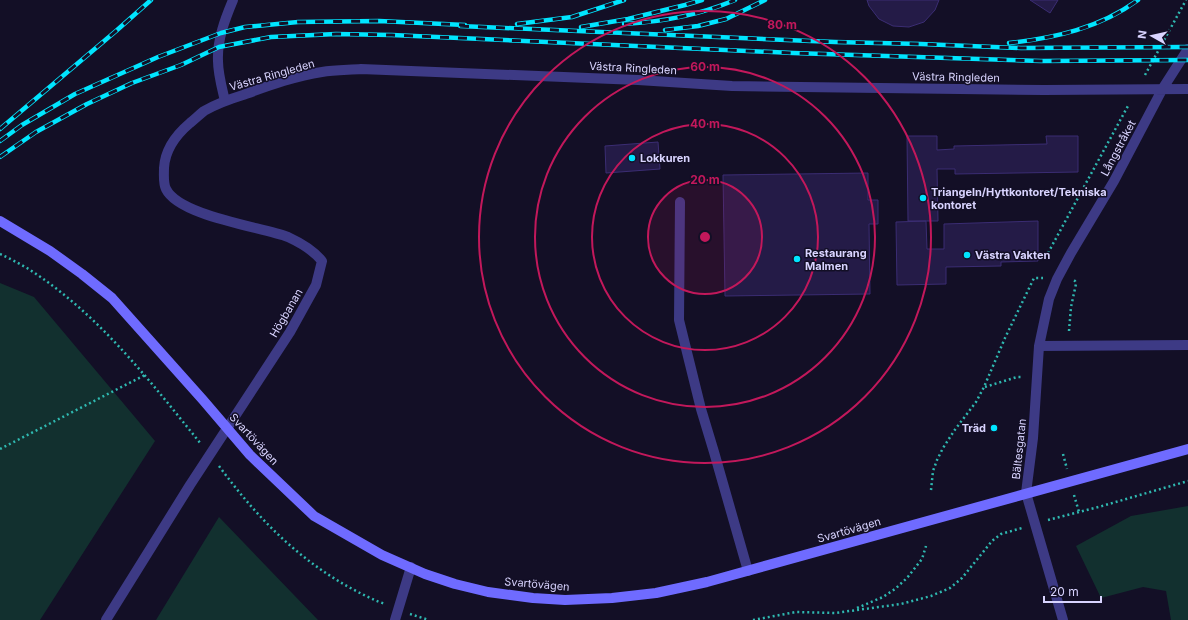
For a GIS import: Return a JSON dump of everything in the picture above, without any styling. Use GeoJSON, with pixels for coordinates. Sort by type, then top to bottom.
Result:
{"type":"FeatureCollection","features":[{"type":"Feature","properties":{"kind":"main road","name":"Svartövägen"},"geometry":{"type":"LineString","coordinates":[[0,221],[50,251],[112,298],[250,455],[314,516],[382,555],[411,568],[455,584],[488,592],[533,598],[565,600],[612,598],[656,593],[748,571],[1188,449]]}},
{"type":"Feature","properties":{"kind":"street"},"geometry":{"type":"LineString","coordinates":[[225,101],[219,76],[218,60],[221,33],[233,0]]}},
{"type":"Feature","properties":{"kind":"street","name":"Långstråket"},"geometry":{"type":"LineString","coordinates":[[1057,279],[1114,181],[1163,88],[1188,49]]}},
{"type":"Feature","properties":{"kind":"street","name":"Västra Ringleden"},"geometry":{"type":"LineString","coordinates":[[225,101],[295,78],[321,72],[361,69],[631,80],[732,86],[1044,90],[1188,89]]}},
{"type":"Feature","properties":{"kind":"street","name":"Högbanan"},"geometry":{"type":"LineString","coordinates":[[106,620],[190,485],[290,332],[316,285],[322,261],[309,249],[288,238],[196,210],[181,203],[167,190],[164,183],[164,164],[167,153],[173,141],[184,128],[205,111],[225,101]]}},
{"type":"Feature","properties":{"kind":"street"},"geometry":{"type":"LineString","coordinates":[[680,202],[679,320],[701,409],[748,571]]}},
{"type":"Feature","properties":{"kind":"street","name":"Bältesgatan"},"geometry":{"type":"LineString","coordinates":[[1057,279],[1049,299],[1039,346],[1033,438],[1026,493],[1063,620]]}},
{"type":"Feature","properties":{"kind":"street"},"geometry":{"type":"LineString","coordinates":[[1039,346],[1188,345]]}},
{"type":"Feature","properties":{"kind":"street"},"geometry":{"type":"LineString","coordinates":[[395,620],[411,568]]}},
{"type":"Feature","properties":{"kind":"path"},"geometry":{"type":"LineString","coordinates":[[1145,75],[1186,0]]}},
{"type":"Feature","properties":{"kind":"path"},"geometry":{"type":"LineString","coordinates":[[1048,253],[1130,102]]}},
{"type":"Feature","properties":{"kind":"path"},"geometry":{"type":"LineString","coordinates":[[931,490],[933,471],[940,454],[954,431],[976,402],[1034,278],[1075,280],[1076,284],[1071,307],[1068,346]]}},
{"type":"Feature","properties":{"kind":"path"},"geometry":{"type":"LineString","coordinates":[[0,449],[145,375]]}},
{"type":"Feature","properties":{"kind":"path"},"geometry":{"type":"LineString","coordinates":[[984,387],[1017,377],[1037,378]]}},
{"type":"Feature","properties":{"kind":"path"},"geometry":{"type":"LineString","coordinates":[[753,620],[796,612],[835,613],[901,604],[930,596],[946,590],[962,578],[992,541],[1001,534],[1056,517],[1102,506],[1188,481]]}},
{"type":"Feature","properties":{"kind":"path"},"geometry":{"type":"LineString","coordinates":[[849,611],[872,603],[895,589],[907,578],[922,559],[926,546]]}},
{"type":"Feature","properties":{"kind":"green space"},"geometry":{"type":"Polygon","coordinates":[[[0,283],[34,297],[155,441],[40,620],[0,620],[0,283]]]}},
{"type":"Feature","properties":{"kind":"green space"},"geometry":{"type":"Polygon","coordinates":[[[1188,506],[1188,620],[1171,620],[1166,591],[1143,587],[1101,598],[1076,546],[1131,516],[1188,506]]]}},
{"type":"Feature","properties":{"kind":"green space"},"geometry":{"type":"Polygon","coordinates":[[[219,517],[318,620],[156,620],[219,517]]]}},
{"type":"Feature","properties":{"kind":"building"},"geometry":{"type":"Polygon","coordinates":[[[867,0],[939,0],[935,10],[924,22],[909,27],[893,26],[879,19],[869,6],[867,0]]]}},
{"type":"Feature","properties":{"kind":"building"},"geometry":{"type":"Polygon","coordinates":[[[1030,0],[1058,0],[1050,13],[1030,0]]]}},
{"type":"Feature","properties":{"kind":"building","name":"Triangeln/Hyttkontoret/Tekniska kontoret"},"geometry":{"type":"Polygon","coordinates":[[[907,136],[937,136],[937,150],[954,149],[954,146],[1047,144],[1046,136],[1078,136],[1078,172],[955,174],[955,169],[937,169],[938,221],[908,221],[907,136]]]}},
{"type":"Feature","properties":{"kind":"building","name":"Lokkuren"},"geometry":{"type":"Polygon","coordinates":[[[658,142],[660,169],[606,173],[605,146],[658,142]]]}},
{"type":"Feature","properties":{"kind":"building","name":"Restaurang Malmen"},"geometry":{"type":"Polygon","coordinates":[[[868,173],[868,200],[878,200],[878,224],[869,224],[870,294],[725,296],[723,175],[868,173]]]}},
{"type":"Feature","properties":{"kind":"building","name":"Västra Vakten"},"geometry":{"type":"Polygon","coordinates":[[[926,221],[927,249],[944,249],[944,224],[1038,221],[1038,261],[1001,262],[1001,266],[946,267],[946,284],[897,285],[896,222],[926,221]]]}},
{"type":"Feature","properties":{"kind":"railway"},"geometry":{"type":"LineString","coordinates":[[0,129],[151,0]]}},
{"type":"Feature","properties":{"kind":"railway"},"geometry":{"type":"LineString","coordinates":[[517,24],[572,17],[624,0]]}},
{"type":"Feature","properties":{"kind":"railway"},"geometry":{"type":"LineString","coordinates":[[581,27],[628,19],[702,0]]}},
{"type":"Feature","properties":{"kind":"railway"},"geometry":{"type":"LineString","coordinates":[[624,24],[652,22],[695,14],[735,0]]}},
{"type":"Feature","properties":{"kind":"railway"},"geometry":{"type":"LineString","coordinates":[[665,30],[698,26],[726,19],[765,0]]}},
{"type":"Feature","properties":{"kind":"railway"},"geometry":{"type":"LineString","coordinates":[[1009,43],[1060,35],[1093,25],[1123,10],[1138,0]]}},
{"type":"Feature","properties":{"kind":"railway"},"geometry":{"type":"LineString","coordinates":[[0,141],[22,125],[75,94],[158,57],[221,33],[245,27],[298,22],[379,21],[465,25]]}},
{"type":"Feature","properties":{"kind":"railway"},"geometry":{"type":"LineString","coordinates":[[460,26],[835,42],[1021,48],[1188,47]]}},
{"type":"Feature","properties":{"kind":"railway"},"geometry":{"type":"LineString","coordinates":[[0,157],[36,132],[87,104],[132,83],[181,65],[219,47],[271,37],[336,34],[392,35],[793,53],[1041,61],[1188,60]]}},
{"type":"Feature","properties":{"kind":"place","name":"Lokkuren"},"geometry":{"type":"Point","coordinates":[632,158]}},
{"type":"Feature","properties":{"kind":"place","name":"Triangeln/Hyttkontoret/Tekniska kontoret"},"geometry":{"type":"Point","coordinates":[923,198]}},
{"type":"Feature","properties":{"kind":"place","name":"Västra Vakten"},"geometry":{"type":"Point","coordinates":[967,255]}},
{"type":"Feature","properties":{"kind":"place","name":"Restaurang Malmen"},"geometry":{"type":"Point","coordinates":[797,259]}},
{"type":"Feature","properties":{"kind":"place","name":"Träd"},"geometry":{"type":"Point","coordinates":[994,428]}}]}
